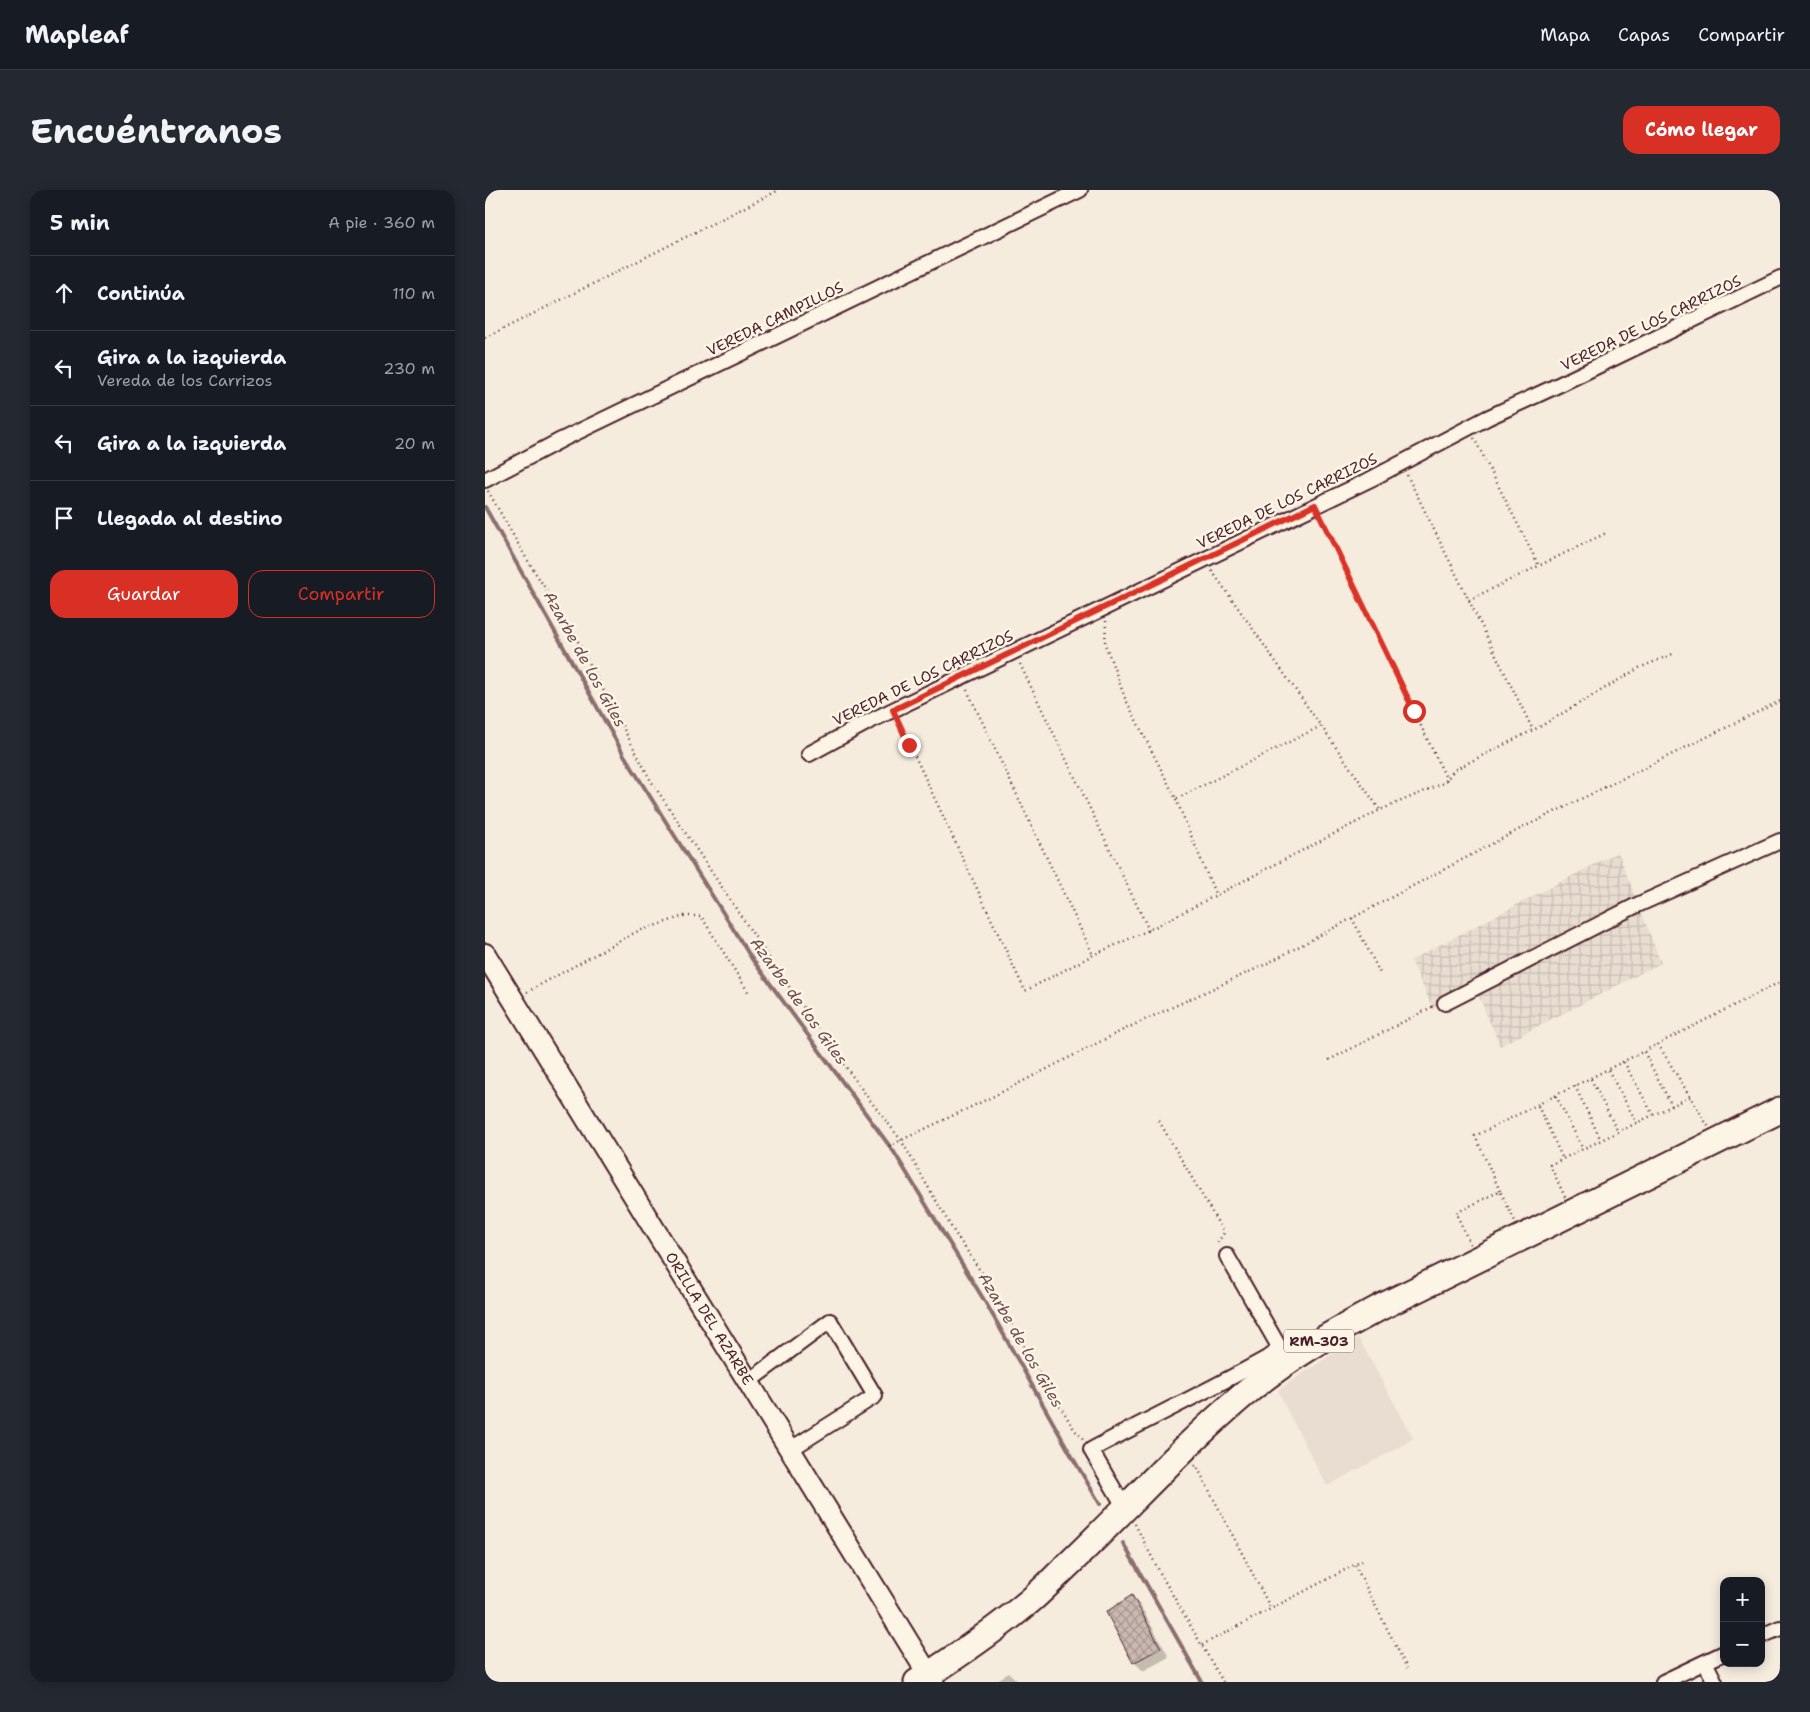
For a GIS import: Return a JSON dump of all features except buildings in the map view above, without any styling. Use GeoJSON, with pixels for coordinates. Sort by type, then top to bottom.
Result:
{"type":"FeatureCollection","features":[{"type":"Feature","properties":{"kind":"highway","name":"RM-303"},"geometry":{"type":"LineString","coordinates":[[926,1680],[1031,1600],[1177,1455],[1227,1409],[1283,1365],[1325,1337],[1381,1306],[1780,1110]]}},
{"type":"Feature","properties":{"kind":"street","name":"VEREDA CAMPILLOS"},"geometry":{"type":"LineString","coordinates":[[485,480],[561,440],[1080,190]]}},
{"type":"Feature","properties":{"kind":"street","name":"VEREDA DE LOS CARRIZOS"},"geometry":{"type":"LineString","coordinates":[[809,754],[893,710],[1401,463],[1469,427],[1780,278]]}},
{"type":"Feature","properties":{"kind":"street"},"geometry":{"type":"LineString","coordinates":[[1445,1003],[1635,906],[1780,841]]}},
{"type":"Feature","properties":{"kind":"street","name":"ORILLA DEL AZARBE"},"geometry":{"type":"LineString","coordinates":[[485,954],[791,1449],[926,1680]]}},
{"type":"Feature","properties":{"kind":"street"},"geometry":{"type":"LineString","coordinates":[[1125,1508],[1091,1450],[1274,1354],[1278,1344],[1227,1256]]}},
{"type":"Feature","properties":{"kind":"street"},"geometry":{"type":"LineString","coordinates":[[748,1382],[830,1321],[875,1396],[791,1449]]}},
{"type":"Feature","properties":{"kind":"street"},"geometry":{"type":"LineString","coordinates":[[1765,1634],[1780,1628]]}},
{"type":"Feature","properties":{"kind":"street"},"geometry":{"type":"LineString","coordinates":[[1663,1682],[1720,1655]]}},
{"type":"Feature","properties":{"kind":"street"},"geometry":{"type":"LineString","coordinates":[[1705,1662],[1715,1682]]}},
{"type":"Feature","properties":{"kind":"path"},"geometry":{"type":"LineString","coordinates":[[485,338],[779,190]]}},
{"type":"Feature","properties":{"kind":"path"},"geometry":{"type":"LineString","coordinates":[[1469,427],[1539,566]]}},
{"type":"Feature","properties":{"kind":"path"},"geometry":{"type":"LineString","coordinates":[[1401,463],[1533,730]]}},
{"type":"Feature","properties":{"kind":"path"},"geometry":{"type":"LineString","coordinates":[[485,485],[525,556],[575,636],[651,781],[798,1000],[901,1140],[953,1230],[992,1288],[1027,1352],[1075,1429],[1091,1450]]}},
{"type":"Feature","properties":{"kind":"path"},"geometry":{"type":"LineString","coordinates":[[1315,505],[1447,780]]}},
{"type":"Feature","properties":{"kind":"path"},"geometry":{"type":"LineString","coordinates":[[1469,600],[1608,532]]}},
{"type":"Feature","properties":{"kind":"path"},"geometry":{"type":"LineString","coordinates":[[1203,560],[1381,810]]}},
{"type":"Feature","properties":{"kind":"path"},"geometry":{"type":"LineString","coordinates":[[1106,607],[1105,644],[1125,698],[1176,799],[1216,896]]}},
{"type":"Feature","properties":{"kind":"path"},"geometry":{"type":"LineString","coordinates":[[1014,651],[1149,930]]}},
{"type":"Feature","properties":{"kind":"path"},"geometry":{"type":"LineString","coordinates":[[893,710],[1025,990],[1093,955],[1149,930],[1381,810],[1444,784],[1454,770],[1533,730],[1639,668],[1675,653]]}},
{"type":"Feature","properties":{"kind":"path"},"geometry":{"type":"LineString","coordinates":[[961,677],[1093,955]]}},
{"type":"Feature","properties":{"kind":"path"},"geometry":{"type":"LineString","coordinates":[[889,1146],[1125,1029],[1264,966],[1520,829],[1780,701]]}},
{"type":"Feature","properties":{"kind":"path"},"geometry":{"type":"LineString","coordinates":[[1176,799],[1321,726]]}},
{"type":"Feature","properties":{"kind":"path"},"geometry":{"type":"LineString","coordinates":[[513,1000],[636,932],[683,916],[701,916],[750,995]]}},
{"type":"Feature","properties":{"kind":"path"},"geometry":{"type":"LineString","coordinates":[[1352,918],[1381,975]]}},
{"type":"Feature","properties":{"kind":"path"},"geometry":{"type":"LineString","coordinates":[[1518,1227],[1475,1136],[1780,982]]}},
{"type":"Feature","properties":{"kind":"path"},"geometry":{"type":"LineString","coordinates":[[1329,1060],[1431,1007],[1433,1009],[1445,1003]]}},
{"type":"Feature","properties":{"kind":"path"},"geometry":{"type":"LineString","coordinates":[[1658,1044],[1717,1141]]}},
{"type":"Feature","properties":{"kind":"path"},"geometry":{"type":"LineString","coordinates":[[1644,1052],[1672,1106]]}},
{"type":"Feature","properties":{"kind":"path"},"geometry":{"type":"LineString","coordinates":[[1623,1062],[1653,1115]]}},
{"type":"Feature","properties":{"kind":"path"},"geometry":{"type":"LineString","coordinates":[[1609,1070],[1637,1123]]}},
{"type":"Feature","properties":{"kind":"path"},"geometry":{"type":"LineString","coordinates":[[1591,1079],[1618,1132]]}},
{"type":"Feature","properties":{"kind":"path"},"geometry":{"type":"LineString","coordinates":[[1575,1086],[1601,1140]]}},
{"type":"Feature","properties":{"kind":"path"},"geometry":{"type":"LineString","coordinates":[[1556,1096],[1583,1149]]}},
{"type":"Feature","properties":{"kind":"path"},"geometry":{"type":"LineString","coordinates":[[1572,1212],[1550,1165],[1690,1097]]}},
{"type":"Feature","properties":{"kind":"path"},"geometry":{"type":"LineString","coordinates":[[1537,1106],[1563,1159]]}},
{"type":"Feature","properties":{"kind":"path"},"geometry":{"type":"LineString","coordinates":[[1159,1121],[1224,1232],[1218,1242],[1227,1256]]}},
{"type":"Feature","properties":{"kind":"path"},"geometry":{"type":"LineString","coordinates":[[1477,1259],[1456,1213],[1500,1191]]}},
{"type":"Feature","properties":{"kind":"path"},"geometry":{"type":"LineString","coordinates":[[1188,1472],[1196,1465],[1271,1609]]}},
{"type":"Feature","properties":{"kind":"path"},"geometry":{"type":"LineString","coordinates":[[1125,1508],[1223,1682]]}},
{"type":"Feature","properties":{"kind":"path"},"geometry":{"type":"LineString","coordinates":[[1202,1645],[1362,1561]]}},
{"type":"Feature","properties":{"kind":"path"},"geometry":{"type":"LineString","coordinates":[[1355,1565],[1407,1668]]}},
{"type":"Feature","properties":{"kind":"path"},"geometry":{"type":"LineString","coordinates":[[1780,1665],[1780,1670]]}},
{"type":"Feature","properties":{"kind":"shaded area"},"geometry":{"type":"Polygon","coordinates":[[[1618,852],[1661,963],[1500,1046],[1477,992],[1433,1009],[1411,960],[1618,852]]]}},
{"type":"Feature","properties":{"kind":"shaded area"},"geometry":{"type":"Polygon","coordinates":[[[1358,1337],[1413,1438],[1327,1486],[1278,1390],[1358,1337]]]}},
{"type":"Feature","properties":{"kind":"waterway","name":"Azarbe de los Giles"},"geometry":{"type":"LineString","coordinates":[[485,507],[624,755],[752,959],[894,1152],[987,1305],[1100,1504]]}},
{"type":"Feature","properties":{"kind":"waterway","name":"Azarbe de los Giles"},"geometry":{"type":"LineString","coordinates":[[1123,1543],[1202,1682]]}},
{"type":"Feature","properties":{"kind":"route"},"geometry":{"type":"LineString","coordinates":[[909,745],[893,710],[1315,505],[1414,711]]}}]}
